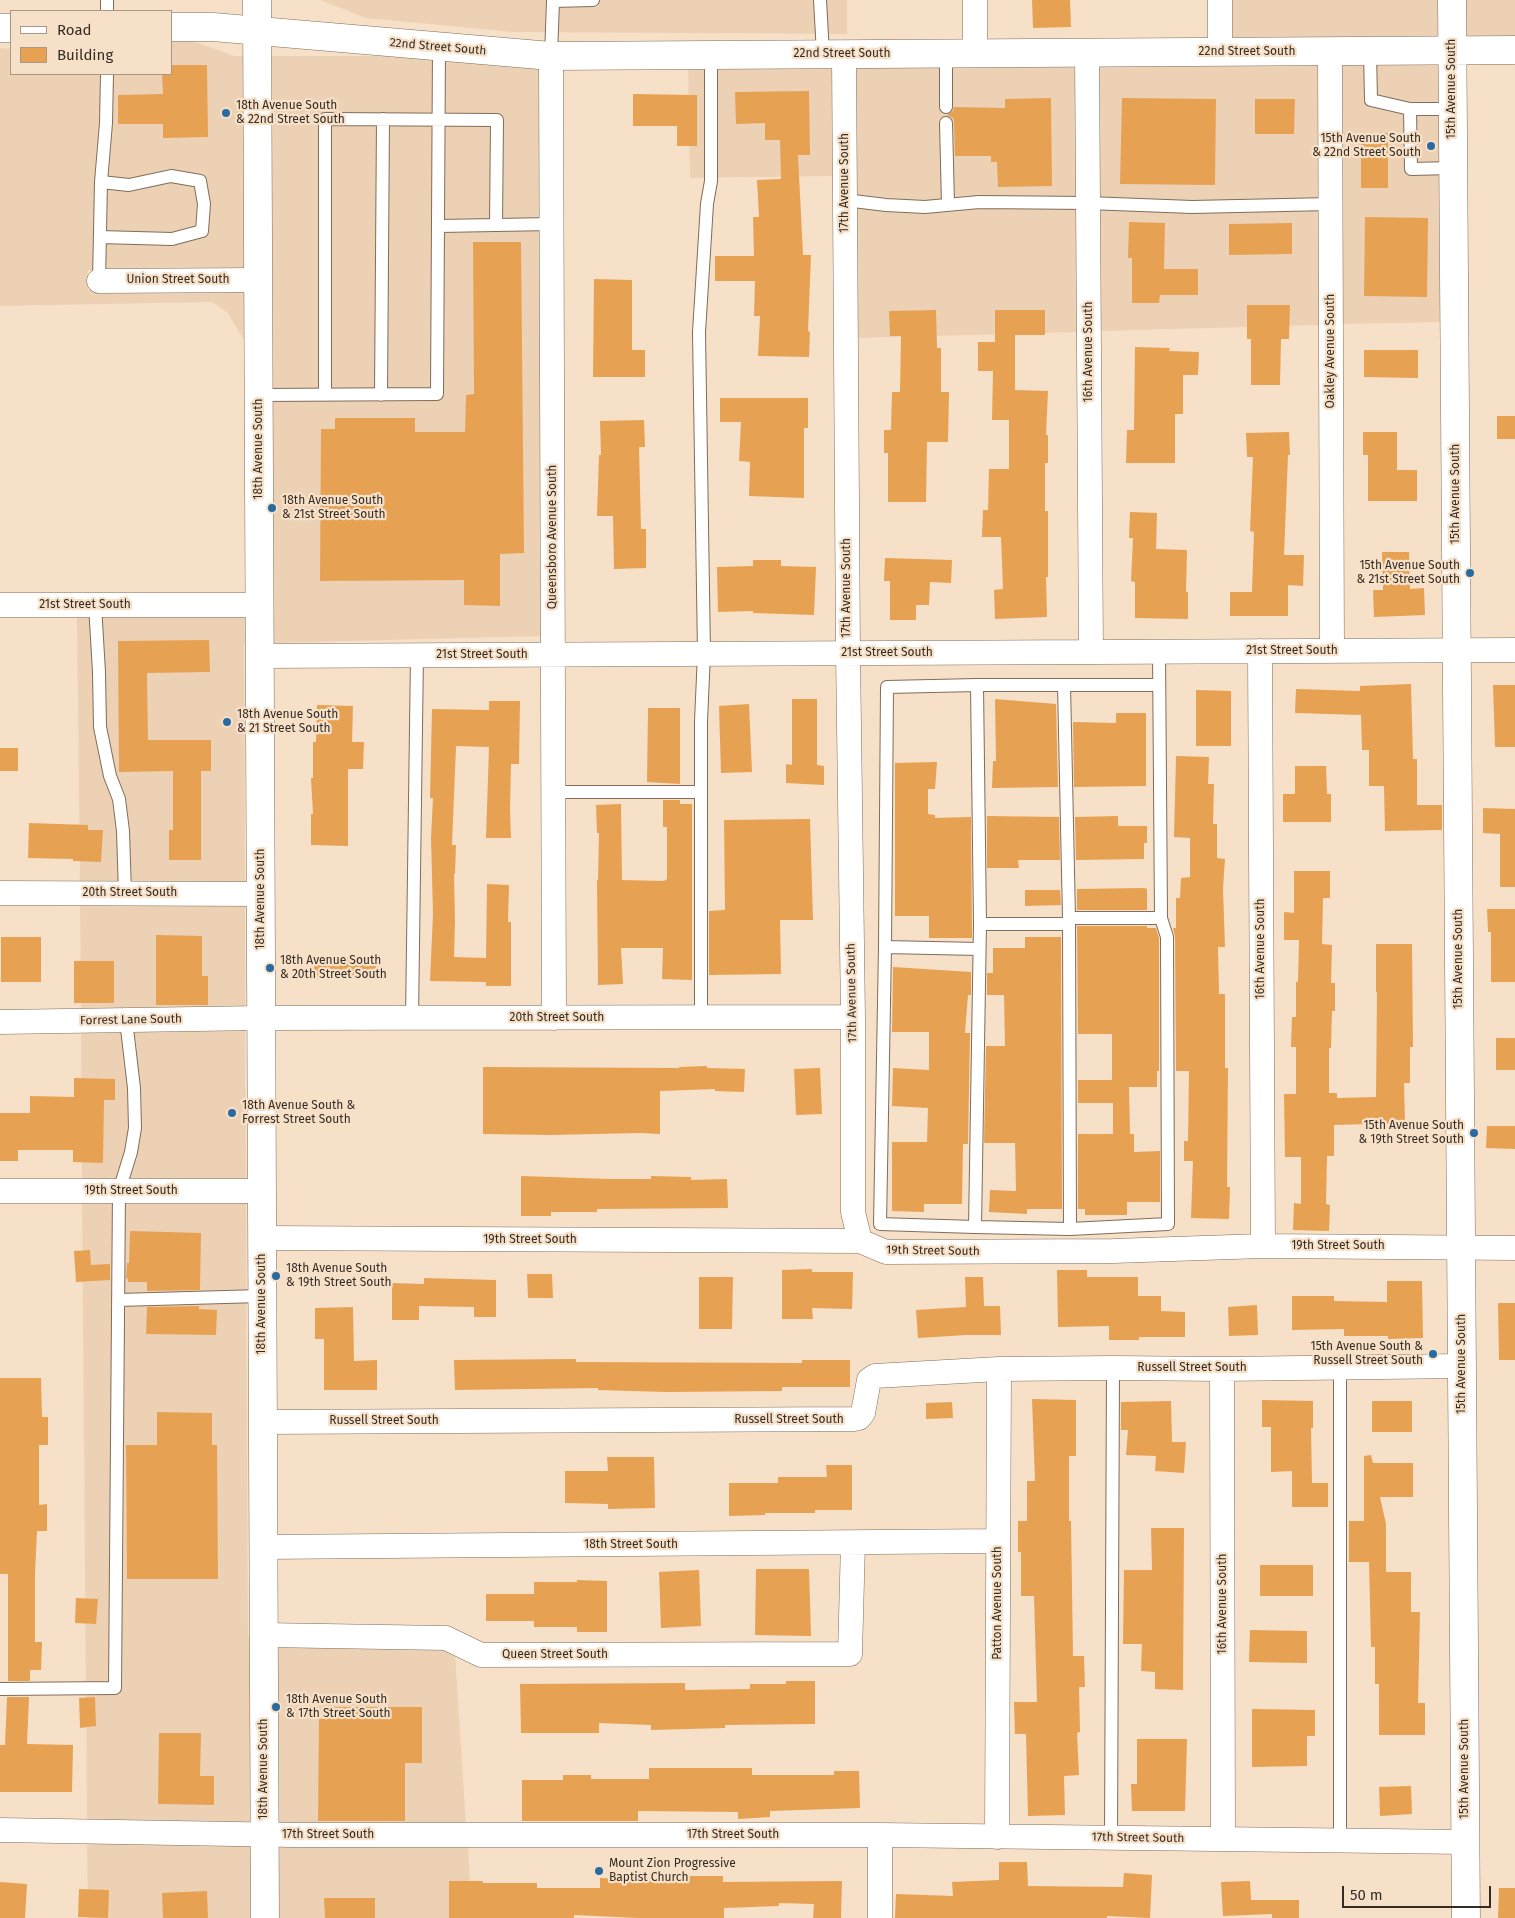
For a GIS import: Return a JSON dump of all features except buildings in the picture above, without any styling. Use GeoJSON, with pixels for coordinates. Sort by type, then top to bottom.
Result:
{"type":"FeatureCollection","features":[{"type":"Feature","properties":{"kind":"street","name":"18th Avenue South"},"geometry":{"type":"LineString","coordinates":[[257,0],[265,1918]]}},
{"type":"Feature","properties":{"kind":"street"},"geometry":{"type":"LineString","coordinates":[[975,0],[975,54]]}},
{"type":"Feature","properties":{"kind":"street"},"geometry":{"type":"LineString","coordinates":[[1220,0],[1220,52]]}},
{"type":"Feature","properties":{"kind":"street","name":"15th Avenue South"},"geometry":{"type":"LineString","coordinates":[[1452,0],[1466,1918]]}},
{"type":"Feature","properties":{"kind":"street","name":"22nd Street South"},"geometry":{"type":"LineString","coordinates":[[172,27],[213,27],[552,56],[1515,50]]}},
{"type":"Feature","properties":{"kind":"street","name":"Oakley Avenue South"},"geometry":{"type":"LineString","coordinates":[[1330,51],[1332,651]]}},
{"type":"Feature","properties":{"kind":"street","name":"16th Avenue South"},"geometry":{"type":"LineString","coordinates":[[1087,53],[1091,652]]}},
{"type":"Feature","properties":{"kind":"street","name":"17th Avenue South"},"geometry":{"type":"LineString","coordinates":[[834,54],[845,200],[854,1212],[860,1241]]}},
{"type":"Feature","properties":{"kind":"street","name":"Queensboro Avenue South"},"geometry":{"type":"LineString","coordinates":[[552,56],[554,1018]]}},
{"type":"Feature","properties":{"kind":"street","name":"Union Street South"},"geometry":{"type":"LineString","coordinates":[[99,281],[258,280]]}},
{"type":"Feature","properties":{"kind":"street","name":"21st Street South"},"geometry":{"type":"LineString","coordinates":[[0,605],[259,605]]}},
{"type":"Feature","properties":{"kind":"street","name":"21st Street South"},"geometry":{"type":"LineString","coordinates":[[260,656],[1515,650]]}},
{"type":"Feature","properties":{"kind":"street","name":"16th Avenue South"},"geometry":{"type":"LineString","coordinates":[[1260,651],[1263,1246]]}},
{"type":"Feature","properties":{"kind":"street","name":"20th Street South"},"geometry":{"type":"LineString","coordinates":[[0,893],[261,894]]}},
{"type":"Feature","properties":{"kind":"street","name":"20th Street South"},"geometry":{"type":"LineString","coordinates":[[261,1018],[853,1017]]}},
{"type":"Feature","properties":{"kind":"street","name":"Forrest Lane South"},"geometry":{"type":"LineString","coordinates":[[0,1022],[261,1018]]}},
{"type":"Feature","properties":{"kind":"street","name":"19th Street South"},"geometry":{"type":"LineString","coordinates":[[0,1191],[262,1191]]}},
{"type":"Feature","properties":{"kind":"street","name":"19th Street South"},"geometry":{"type":"LineString","coordinates":[[262,1238],[860,1241],[886,1252],[1113,1251],[1263,1246],[1515,1248]]}},
{"type":"Feature","properties":{"kind":"street","name":"Russell Street South"},"geometry":{"type":"LineString","coordinates":[[263,1422],[854,1419],[859,1418],[863,1414],[869,1380],[876,1376],[999,1369],[1462,1366]]}},
{"type":"Feature","properties":{"kind":"street","name":"Patton Avenue South"},"geometry":{"type":"LineString","coordinates":[[997,1837],[999,1369]]}},
{"type":"Feature","properties":{"kind":"street","name":"16th Avenue South"},"geometry":{"type":"LineString","coordinates":[[1222,1369],[1223,1839]]}},
{"type":"Feature","properties":{"kind":"street","name":"18th Street South"},"geometry":{"type":"LineString","coordinates":[[264,1547],[998,1541]]}},
{"type":"Feature","properties":{"kind":"street","name":"Queen Street South"},"geometry":{"type":"LineString","coordinates":[[264,1635],[446,1638],[481,1655],[850,1654],[853,1543]]}},
{"type":"Feature","properties":{"kind":"street","name":"17th Street South"},"geometry":{"type":"LineString","coordinates":[[0,1830],[264,1835],[880,1836],[1466,1842]]}},
{"type":"Feature","properties":{"kind":"street"},"geometry":{"type":"LineString","coordinates":[[880,1836],[880,1918]]}},
{"type":"Feature","properties":{"kind":"lane"},"geometry":{"type":"LineString","coordinates":[[552,56],[553,1],[593,0]]}},
{"type":"Feature","properties":{"kind":"lane"},"geometry":{"type":"LineString","coordinates":[[820,0],[834,54]]}},
{"type":"Feature","properties":{"kind":"lane"},"geometry":{"type":"LineString","coordinates":[[259,395],[437,394],[439,47]]}},
{"type":"Feature","properties":{"kind":"lane"},"geometry":{"type":"LineString","coordinates":[[1370,51],[1371,100],[1410,109],[1452,109]]}},
{"type":"Feature","properties":{"kind":"lane"},"geometry":{"type":"LineString","coordinates":[[946,54],[946,107]]}},
{"type":"Feature","properties":{"kind":"lane"},"geometry":{"type":"LineString","coordinates":[[702,1017],[704,654],[700,332],[707,204],[711,180],[711,55]]}},
{"type":"Feature","properties":{"kind":"lane"},"geometry":{"type":"LineString","coordinates":[[99,281],[101,182],[106,122],[107,75]]}},
{"type":"Feature","properties":{"kind":"lane"},"geometry":{"type":"LineString","coordinates":[[1410,109],[1411,168],[1453,168]]}},
{"type":"Feature","properties":{"kind":"lane"},"geometry":{"type":"LineString","coordinates":[[326,395],[326,119],[496,120],[496,225]]}},
{"type":"Feature","properties":{"kind":"lane"},"geometry":{"type":"LineString","coordinates":[[381,395],[383,119]]}},
{"type":"Feature","properties":{"kind":"lane"},"geometry":{"type":"LineString","coordinates":[[946,123],[948,204]]}},
{"type":"Feature","properties":{"kind":"lane"},"geometry":{"type":"LineString","coordinates":[[100,237],[172,239],[202,230],[204,204],[200,181],[170,176],[129,186],[101,182]]}},
{"type":"Feature","properties":{"kind":"lane"},"geometry":{"type":"LineString","coordinates":[[845,200],[915,207],[979,202],[1088,203],[1192,207],[1330,204]]}},
{"type":"Feature","properties":{"kind":"lane"},"geometry":{"type":"LineString","coordinates":[[439,226],[552,224]]}},
{"type":"Feature","properties":{"kind":"lane"},"geometry":{"type":"LineString","coordinates":[[94,605],[100,672],[100,727],[110,776],[119,800],[124,831],[126,893]]}},
{"type":"Feature","properties":{"kind":"lane"},"geometry":{"type":"LineString","coordinates":[[1159,651],[1161,918],[1167,937],[1168,1224],[1070,1229],[880,1224],[887,687],[1159,685]]}},
{"type":"Feature","properties":{"kind":"lane"},"geometry":{"type":"LineString","coordinates":[[412,1018],[417,655]]}},
{"type":"Feature","properties":{"kind":"lane"},"geometry":{"type":"LineString","coordinates":[[975,1227],[980,949],[977,685]]}},
{"type":"Feature","properties":{"kind":"lane"},"geometry":{"type":"LineString","coordinates":[[1064,685],[1070,1229]]}},
{"type":"Feature","properties":{"kind":"lane"},"geometry":{"type":"LineString","coordinates":[[553,792],[702,792]]}},
{"type":"Feature","properties":{"kind":"lane"},"geometry":{"type":"LineString","coordinates":[[980,924],[1161,918]]}},
{"type":"Feature","properties":{"kind":"lane"},"geometry":{"type":"LineString","coordinates":[[885,947],[980,949]]}},
{"type":"Feature","properties":{"kind":"lane"},"geometry":{"type":"LineString","coordinates":[[0,1689],[115,1688],[118,1191],[131,1152],[135,1128],[134,1088],[126,1020]]}},
{"type":"Feature","properties":{"kind":"lane"},"geometry":{"type":"LineString","coordinates":[[118,1300],[261,1296]]}},
{"type":"Feature","properties":{"kind":"lane"},"geometry":{"type":"LineString","coordinates":[[1111,1838],[1113,1368]]}},
{"type":"Feature","properties":{"kind":"lane"},"geometry":{"type":"LineString","coordinates":[[1340,1368],[1340,1840]]}},
{"type":"Feature","properties":{"kind":"shaded area"},"geometry":{"type":"Polygon","coordinates":[[[320,0],[847,0],[847,34],[513,32],[366,18],[320,0]]]}},
{"type":"Feature","properties":{"kind":"shaded area"},"geometry":{"type":"Polygon","coordinates":[[[1231,0],[1440,0],[1441,40],[1231,41],[1231,0]]]}},
{"type":"Feature","properties":{"kind":"shaded area"},"geometry":{"type":"Polygon","coordinates":[[[1463,0],[1515,0],[1515,40],[1464,40],[1463,0]]]}},
{"type":"Feature","properties":{"kind":"shaded area"},"geometry":{"type":"Polygon","coordinates":[[[172,39],[187,39],[234,56],[245,56],[246,270],[88,270],[88,290],[247,291],[245,341],[227,312],[212,302],[0,306],[0,48],[10,49],[10,75],[172,75],[172,39]]]}},
{"type":"Feature","properties":{"kind":"shaded area"},"geometry":{"type":"Polygon","coordinates":[[[268,56],[421,56],[540,65],[541,636],[271,643],[268,56]]]}},
{"type":"Feature","properties":{"kind":"shaded area"},"geometry":{"type":"Polygon","coordinates":[[[1319,61],[1319,325],[1101,331],[1099,63],[1319,61]]]}},
{"type":"Feature","properties":{"kind":"shaded area"},"geometry":{"type":"Polygon","coordinates":[[[1342,61],[1441,61],[1443,322],[1342,324],[1342,61]]]}},
{"type":"Feature","properties":{"kind":"shaded area"},"geometry":{"type":"Polygon","coordinates":[[[1076,63],[1077,332],[857,338],[856,64],[1076,63]]]}},
{"type":"Feature","properties":{"kind":"shaded area"},"geometry":{"type":"Polygon","coordinates":[[[688,65],[833,65],[833,176],[690,178],[688,65]]]}},
{"type":"Feature","properties":{"kind":"shaded area"},"geometry":{"type":"Polygon","coordinates":[[[77,615],[248,616],[248,644],[244,644],[245,883],[80,883],[77,615]]]}},
{"type":"Feature","properties":{"kind":"shaded area"},"geometry":{"type":"Polygon","coordinates":[[[80,903],[245,904],[245,1008],[81,1010],[80,903]]]}},
{"type":"Feature","properties":{"kind":"shaded area"},"geometry":{"type":"Polygon","coordinates":[[[245,1029],[246,1181],[82,1181],[81,1031],[245,1029]]]}},
{"type":"Feature","properties":{"kind":"shaded area"},"geometry":{"type":"Polygon","coordinates":[[[82,1201],[246,1201],[248,1637],[252,1638],[253,1824],[87,1821],[82,1201]]]}},
{"type":"Feature","properties":{"kind":"shaded area"},"geometry":{"type":"Polygon","coordinates":[[[276,1646],[443,1648],[455,1654],[466,1825],[276,1825],[276,1646]]]}},
{"type":"Feature","properties":{"kind":"shaded area"},"geometry":{"type":"Polygon","coordinates":[[[87,1842],[253,1845],[253,1918],[88,1918],[87,1842]]]}},
{"type":"Feature","properties":{"kind":"shaded area"},"geometry":{"type":"Polygon","coordinates":[[[276,1845],[468,1846],[472,1918],[276,1918],[276,1845]]]}},
{"type":"Feature","properties":{"kind":"place","name":"18th Avenue South & 22nd Street South"},"geometry":{"type":"Point","coordinates":[226,113]}},
{"type":"Feature","properties":{"kind":"place","name":"15th Avenue South & 22nd Street South"},"geometry":{"type":"Point","coordinates":[1431,146]}},
{"type":"Feature","properties":{"kind":"place","name":"18th Avenue South & 21st Street South"},"geometry":{"type":"Point","coordinates":[272,508]}},
{"type":"Feature","properties":{"kind":"place","name":"15th Avenue South & 21st Street South"},"geometry":{"type":"Point","coordinates":[1470,573]}},
{"type":"Feature","properties":{"kind":"place","name":"18th Avenue South & 21 Street South"},"geometry":{"type":"Point","coordinates":[227,722]}},
{"type":"Feature","properties":{"kind":"place","name":"18th Avenue South & 20th Street South"},"geometry":{"type":"Point","coordinates":[270,968]}},
{"type":"Feature","properties":{"kind":"place","name":"18th Avenue South & Forrest Street South"},"geometry":{"type":"Point","coordinates":[232,1113]}},
{"type":"Feature","properties":{"kind":"place","name":"15th Avenue South & 19th Street South"},"geometry":{"type":"Point","coordinates":[1474,1133]}},
{"type":"Feature","properties":{"kind":"place","name":"18th Avenue South & 19th Street South"},"geometry":{"type":"Point","coordinates":[276,1276]}},
{"type":"Feature","properties":{"kind":"place","name":"15th Avenue South & Russell Street South"},"geometry":{"type":"Point","coordinates":[1433,1354]}},
{"type":"Feature","properties":{"kind":"place","name":"18th Avenue South & 17th Street South"},"geometry":{"type":"Point","coordinates":[276,1707]}},
{"type":"Feature","properties":{"kind":"place","name":"Mount Zion Progressive Baptist Church"},"geometry":{"type":"Point","coordinates":[599,1871]}}]}
